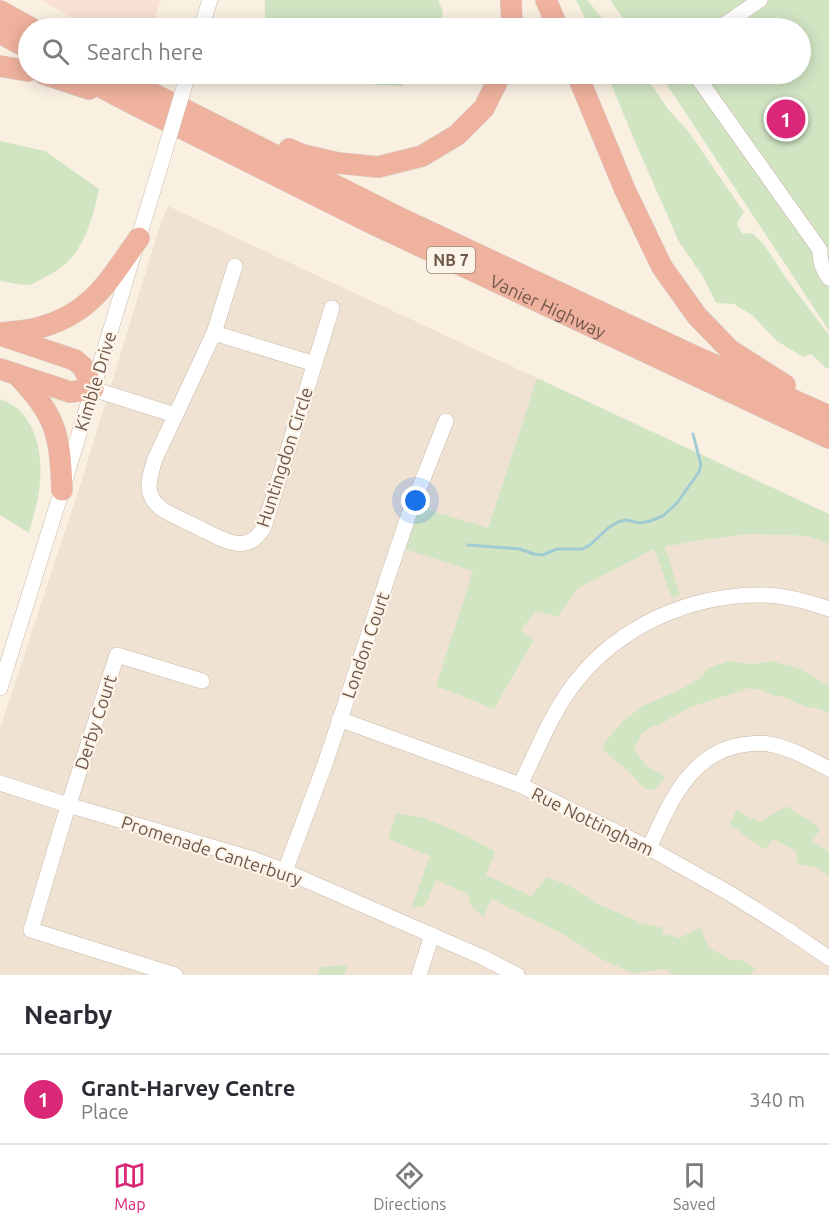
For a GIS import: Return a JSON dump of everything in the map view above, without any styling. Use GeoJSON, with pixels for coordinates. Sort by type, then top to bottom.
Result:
{"type":"FeatureCollection","features":[{"type":"Feature","properties":{"kind":"highway"},"geometry":{"type":"LineString","coordinates":[[511,0],[512,18]]}},
{"type":"Feature","properties":{"kind":"highway"},"geometry":{"type":"LineString","coordinates":[[546,0],[554,18]]}},
{"type":"Feature","properties":{"kind":"highway"},"geometry":{"type":"LineString","coordinates":[[0,11],[18,21]]}},
{"type":"Feature","properties":{"kind":"highway"},"geometry":{"type":"LineString","coordinates":[[0,33],[18,43]]}},
{"type":"Feature","properties":{"kind":"highway"},"geometry":{"type":"LineString","coordinates":[[0,66],[18,69]]}},
{"type":"Feature","properties":{"kind":"highway"},"geometry":{"type":"LineString","coordinates":[[74,84],[135,105]]}},
{"type":"Feature","properties":{"kind":"highway","name":"Vanier Highway"},"geometry":{"type":"LineString","coordinates":[[95,84],[369,222],[829,438]]}},
{"type":"Feature","properties":{"kind":"highway","name":"Vanier Highway"},"geometry":{"type":"LineString","coordinates":[[136,84],[398,217],[692,355],[829,414]]}},
{"type":"Feature","properties":{"kind":"highway"},"geometry":{"type":"LineString","coordinates":[[139,84],[303,155],[338,163],[378,167],[422,156],[457,135],[484,108],[496,84]]}},
{"type":"Feature","properties":{"kind":"highway"},"geometry":{"type":"LineString","coordinates":[[581,84],[625,190],[662,267],[697,316],[730,350],[829,414]]}},
{"type":"Feature","properties":{"kind":"highway"},"geometry":{"type":"LineString","coordinates":[[0,334],[37,328],[63,319],[85,306],[104,288],[139,238]]}},
{"type":"Feature","properties":{"kind":"highway"},"geometry":{"type":"LineString","coordinates":[[0,334],[75,360],[83,367],[93,389],[70,392],[8,371]]}},
{"type":"Feature","properties":{"kind":"highway"},"geometry":{"type":"LineString","coordinates":[[8,371],[33,392],[47,411],[56,432],[60,453],[62,490]]}},
{"type":"Feature","properties":{"kind":"street"},"geometry":{"type":"LineString","coordinates":[[204,18],[210,0]]}},
{"type":"Feature","properties":{"kind":"street"},"geometry":{"type":"LineString","coordinates":[[734,18],[760,0]]}},
{"type":"Feature","properties":{"kind":"street","name":"Kimble Drive"},"geometry":{"type":"LineString","coordinates":[[0,688],[185,84]]}},
{"type":"Feature","properties":{"kind":"street"},"geometry":{"type":"LineString","coordinates":[[701,84],[820,250],[820,263],[829,278]]}},
{"type":"Feature","properties":{"kind":"street"},"geometry":{"type":"LineString","coordinates":[[214,333],[235,266]]}},
{"type":"Feature","properties":{"kind":"street"},"geometry":{"type":"LineString","coordinates":[[315,364],[332,308]]}},
{"type":"Feature","properties":{"kind":"street","name":"Huntingdon Circle"},"geometry":{"type":"LineString","coordinates":[[214,333],[315,364],[264,527],[254,539],[239,544],[231,543],[156,506],[149,486],[155,459],[214,333]]}},
{"type":"Feature","properties":{"kind":"street"},"geometry":{"type":"LineString","coordinates":[[93,389],[175,415]]}},
{"type":"Feature","properties":{"kind":"street","name":"London Court"},"geometry":{"type":"LineString","coordinates":[[285,871],[325,764],[409,514],[446,421]]}},
{"type":"Feature","properties":{"kind":"street"},"geometry":{"type":"LineString","coordinates":[[520,785],[559,704],[574,683],[606,650],[652,620],[679,608],[739,596],[784,597],[829,609]]}},
{"type":"Feature","properties":{"kind":"street","name":"Derby Court"},"geometry":{"type":"LineString","coordinates":[[68,805],[117,655],[202,681]]}},
{"type":"Feature","properties":{"kind":"street","name":"Rue Nottingham"},"geometry":{"type":"LineString","coordinates":[[339,720],[520,785],[649,848],[739,899],[829,958]]}},
{"type":"Feature","properties":{"kind":"street"},"geometry":{"type":"LineString","coordinates":[[649,848],[666,812],[683,784],[700,763],[714,754],[733,747],[767,743],[797,752],[829,769]]}},
{"type":"Feature","properties":{"kind":"street","name":"Promenade Canterbury"},"geometry":{"type":"LineString","coordinates":[[0,783],[253,859],[432,935],[517,975]]}},
{"type":"Feature","properties":{"kind":"street"},"geometry":{"type":"LineString","coordinates":[[68,805],[31,930],[175,975]]}},
{"type":"Feature","properties":{"kind":"street"},"geometry":{"type":"LineString","coordinates":[[419,975],[432,935]]}},
{"type":"Feature","properties":{"kind":"shaded area"},"geometry":{"type":"Polygon","coordinates":[[[41,0],[161,0],[155,18],[72,18],[41,0]]]}},
{"type":"Feature","properties":{"kind":"shaded area"},"geometry":{"type":"Polygon","coordinates":[[[168,206],[537,378],[436,686],[494,709],[534,641],[521,630],[536,611],[558,617],[577,589],[654,549],[750,534],[807,536],[829,544],[829,975],[0,975],[0,728],[80,486],[161,222],[168,206]]]}},
{"type":"Feature","properties":{"kind":"green space"},"geometry":{"type":"Polygon","coordinates":[[[265,0],[438,0],[443,12],[441,18],[265,18],[265,0]]]}},
{"type":"Feature","properties":{"kind":"green space"},"geometry":{"type":"Polygon","coordinates":[[[576,0],[587,0],[602,18],[585,18],[576,0]]]}},
{"type":"Feature","properties":{"kind":"green space"},"geometry":{"type":"Polygon","coordinates":[[[610,0],[829,0],[829,331],[667,84],[811,84],[811,18],[623,18],[610,0]]]}},
{"type":"Feature","properties":{"kind":"green space"},"geometry":{"type":"Polygon","coordinates":[[[372,84],[403,84],[402,86],[372,84]]]}},
{"type":"Feature","properties":{"kind":"green space"},"geometry":{"type":"Polygon","coordinates":[[[611,84],[651,84],[668,109],[688,131],[744,212],[737,223],[742,234],[752,233],[763,243],[829,335],[829,368],[826,368],[811,354],[803,357],[777,341],[752,315],[734,304],[716,303],[702,275],[679,242],[611,84]]]}},
{"type":"Feature","properties":{"kind":"green space"},"geometry":{"type":"Polygon","coordinates":[[[0,141],[45,151],[99,189],[93,215],[76,252],[57,270],[28,285],[0,281],[0,141]]]}},
{"type":"Feature","properties":{"kind":"green space"},"geometry":{"type":"Polygon","coordinates":[[[537,378],[829,514],[829,544],[807,536],[750,534],[665,547],[680,595],[672,598],[654,549],[577,589],[558,617],[536,611],[521,630],[534,640],[494,709],[436,686],[473,571],[398,547],[413,505],[488,528],[537,378]]]}},
{"type":"Feature","properties":{"kind":"green space"},"geometry":{"type":"Polygon","coordinates":[[[0,399],[12,404],[21,412],[34,433],[38,445],[41,470],[36,508],[29,533],[0,515],[0,399]]]}},
{"type":"Feature","properties":{"kind":"green space"},"geometry":{"type":"Polygon","coordinates":[[[729,661],[752,664],[772,661],[800,669],[829,686],[829,713],[817,708],[806,707],[782,696],[774,696],[762,690],[750,688],[688,708],[642,733],[634,749],[647,766],[666,777],[654,790],[645,789],[603,750],[605,742],[623,721],[643,706],[683,688],[700,678],[708,668],[729,661]]]}},
{"type":"Feature","properties":{"kind":"green space"},"geometry":{"type":"Polygon","coordinates":[[[787,806],[820,829],[813,841],[829,852],[829,877],[818,868],[797,864],[796,851],[773,839],[765,850],[730,825],[736,810],[759,822],[787,806]]]}},
{"type":"Feature","properties":{"kind":"green space"},"geometry":{"type":"Polygon","coordinates":[[[396,813],[423,818],[454,830],[495,851],[486,875],[531,896],[547,877],[570,886],[598,904],[639,922],[663,928],[662,933],[680,938],[700,927],[709,948],[731,960],[739,959],[755,968],[750,975],[674,975],[665,969],[633,973],[603,960],[563,934],[491,899],[484,917],[471,906],[468,894],[436,880],[425,906],[411,908],[430,856],[388,839],[396,813]]]}},
{"type":"Feature","properties":{"kind":"green space"},"geometry":{"type":"Polygon","coordinates":[[[347,965],[344,975],[317,975],[321,967],[347,965]]]}},
{"type":"Feature","properties":{"kind":"waterway"},"geometry":{"type":"LineString","coordinates":[[468,545],[520,549],[543,555],[557,549],[582,549],[618,522],[626,520],[640,523],[663,516],[677,503],[699,472],[701,465],[693,434]]}},
{"type":"Feature","properties":{"kind":"place","name":"Grant-Harvey Centre"},"geometry":{"type":"Point","coordinates":[786,119]}}]}
